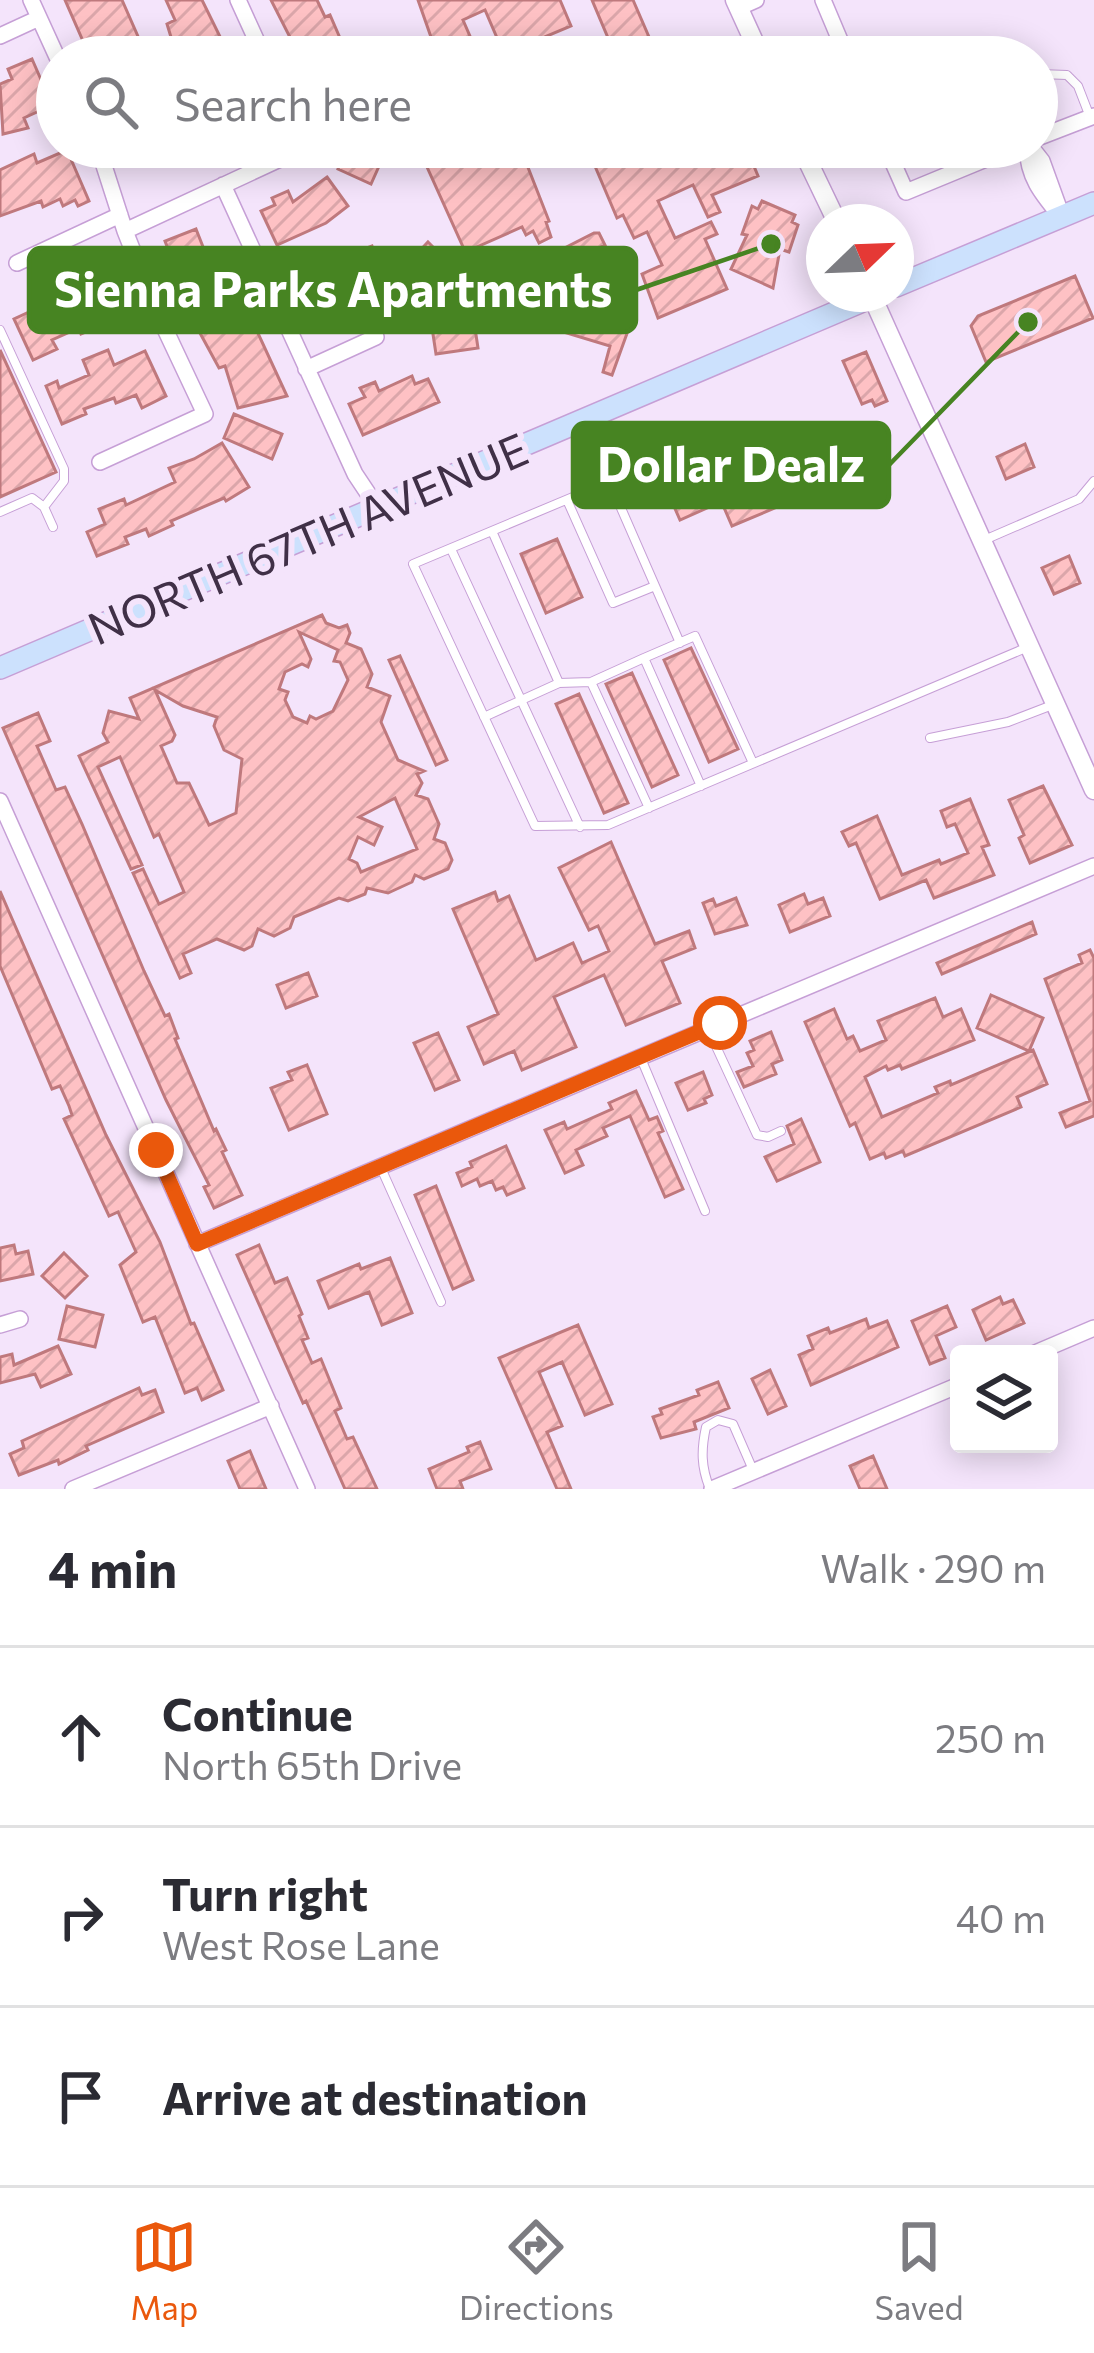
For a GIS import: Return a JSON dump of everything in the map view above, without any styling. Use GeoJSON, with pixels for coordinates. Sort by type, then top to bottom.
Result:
{"type":"FeatureCollection","features":[{"type":"Feature","properties":{"kind":"main road"},"geometry":{"type":"LineString","coordinates":[[914,278],[1094,203]]}},
{"type":"Feature","properties":{"kind":"main road","name":"NORTH 67TH AVENUE"},"geometry":{"type":"LineString","coordinates":[[0,668],[834,312]]}},
{"type":"Feature","properties":{"kind":"street"},"geometry":{"type":"LineString","coordinates":[[31,0],[47,36]]}},
{"type":"Feature","properties":{"kind":"street"},"geometry":{"type":"LineString","coordinates":[[238,0],[254,36]]}},
{"type":"Feature","properties":{"kind":"street"},"geometry":{"type":"LineString","coordinates":[[823,0],[839,36]]}},
{"type":"Feature","properties":{"kind":"street"},"geometry":{"type":"LineString","coordinates":[[743,2],[754,36]]}},
{"type":"Feature","properties":{"kind":"street"},"geometry":{"type":"LineString","coordinates":[[0,36],[39,19]]}},
{"type":"Feature","properties":{"kind":"street"},"geometry":{"type":"LineString","coordinates":[[1058,130],[1092,117]]}},
{"type":"Feature","properties":{"kind":"street"},"geometry":{"type":"LineString","coordinates":[[100,462],[205,414],[123,223],[105,168]]}},
{"type":"Feature","properties":{"kind":"street"},"geometry":{"type":"LineString","coordinates":[[17,262],[224,185],[258,168]]}},
{"type":"Feature","properties":{"kind":"street"},"geometry":{"type":"LineString","coordinates":[[811,168],[828,204]]}},
{"type":"Feature","properties":{"kind":"street"},"geometry":{"type":"LineString","coordinates":[[895,168],[905,192],[963,168]]}},
{"type":"Feature","properties":{"kind":"street"},"geometry":{"type":"LineString","coordinates":[[1029,168],[1036,187],[1061,217]]}},
{"type":"Feature","properties":{"kind":"street"},"geometry":{"type":"LineString","coordinates":[[224,185],[355,474],[377,507]]}},
{"type":"Feature","properties":{"kind":"street"},"geometry":{"type":"LineString","coordinates":[[881,312],[1094,790]]}},
{"type":"Feature","properties":{"kind":"street"},"geometry":{"type":"LineString","coordinates":[[306,369],[376,337]]}},
{"type":"Feature","properties":{"kind":"street"},"geometry":{"type":"LineString","coordinates":[[0,801],[307,1489]]}},
{"type":"Feature","properties":{"kind":"street"},"geometry":{"type":"LineString","coordinates":[[197,1244],[1094,866]]}},
{"type":"Feature","properties":{"kind":"street"},"geometry":{"type":"LineString","coordinates":[[0,1325],[20,1319]]}},
{"type":"Feature","properties":{"kind":"street"},"geometry":{"type":"LineString","coordinates":[[1054,1345],[1094,1328]]}},
{"type":"Feature","properties":{"kind":"street"},"geometry":{"type":"LineString","coordinates":[[711,1489],[950,1389]]}},
{"type":"Feature","properties":{"kind":"street"},"geometry":{"type":"LineString","coordinates":[[73,1489],[271,1406]]}},
{"type":"Feature","properties":{"kind":"lane"},"geometry":{"type":"LineString","coordinates":[[1058,75],[1067,75],[1078,86],[1092,117]]}},
{"type":"Feature","properties":{"kind":"lane"},"geometry":{"type":"LineString","coordinates":[[0,330],[64,469],[64,481],[44,507]]}},
{"type":"Feature","properties":{"kind":"lane"},"geometry":{"type":"LineString","coordinates":[[982,541],[1079,499],[1094,481]]}},
{"type":"Feature","properties":{"kind":"lane"},"geometry":{"type":"LineString","coordinates":[[680,643],[614,492],[604,484],[413,564],[535,826],[608,825],[1030,646]]}},
{"type":"Feature","properties":{"kind":"lane"},"geometry":{"type":"LineString","coordinates":[[0,512],[32,499],[44,507],[53,527]]}},
{"type":"Feature","properties":{"kind":"lane"},"geometry":{"type":"LineString","coordinates":[[567,500],[614,603],[655,586]]}},
{"type":"Feature","properties":{"kind":"lane"},"geometry":{"type":"LineString","coordinates":[[492,531],[559,683]]}},
{"type":"Feature","properties":{"kind":"lane"},"geometry":{"type":"LineString","coordinates":[[451,548],[580,826]]}},
{"type":"Feature","properties":{"kind":"lane"},"geometry":{"type":"LineString","coordinates":[[484,717],[559,683],[591,682],[695,636],[753,764]]}},
{"type":"Feature","properties":{"kind":"lane"},"geometry":{"type":"LineString","coordinates":[[644,658],[701,786]]}},
{"type":"Feature","properties":{"kind":"lane"},"geometry":{"type":"LineString","coordinates":[[591,682],[649,808]]}},
{"type":"Feature","properties":{"kind":"lane"},"geometry":{"type":"LineString","coordinates":[[930,737],[1008,722],[1056,704]]}},
{"type":"Feature","properties":{"kind":"lane"},"geometry":{"type":"LineString","coordinates":[[708,1028],[757,1135],[782,1131]]}},
{"type":"Feature","properties":{"kind":"lane"},"geometry":{"type":"LineString","coordinates":[[639,1054],[705,1211]]}},
{"type":"Feature","properties":{"kind":"lane"},"geometry":{"type":"LineString","coordinates":[[380,1167],[441,1302]]}},
{"type":"Feature","properties":{"kind":"lane"},"geometry":{"type":"LineString","coordinates":[[711,1489],[701,1466],[703,1441],[706,1426],[718,1420],[734,1424],[754,1472]]}},
{"type":"Feature","properties":{"kind":"building"},"geometry":{"type":"Polygon","coordinates":[[[65,0],[122,0],[138,36],[81,36],[65,0]]]}},
{"type":"Feature","properties":{"kind":"building"},"geometry":{"type":"Polygon","coordinates":[[[166,0],[202,0],[220,36],[171,36],[167,24],[175,20],[166,0]]]}},
{"type":"Feature","properties":{"kind":"building"},"geometry":{"type":"Polygon","coordinates":[[[271,0],[317,0],[339,36],[289,36],[271,0]]]}},
{"type":"Feature","properties":{"kind":"building"},"geometry":{"type":"Polygon","coordinates":[[[418,0],[560,0],[571,26],[547,36],[496,36],[485,10],[463,20],[470,36],[431,36],[418,0]]]}},
{"type":"Feature","properties":{"kind":"building"},"geometry":{"type":"Polygon","coordinates":[[[592,0],[633,0],[649,36],[607,36],[592,0]]]}},
{"type":"Feature","properties":{"kind":"building"},"geometry":{"type":"Polygon","coordinates":[[[32,59],[36,112],[24,118],[28,128],[3,134],[0,84],[12,79],[8,69],[32,59]]]}},
{"type":"Feature","properties":{"kind":"building"},"geometry":{"type":"Polygon","coordinates":[[[34,154],[36,168],[75,168],[89,201],[78,206],[75,200],[63,206],[60,199],[43,207],[41,201],[0,216],[0,170],[34,154]]]}},
{"type":"Feature","properties":{"kind":"building"},"geometry":{"type":"Polygon","coordinates":[[[338,168],[378,168],[371,184],[338,168]]]}},
{"type":"Feature","properties":{"kind":"building"},"geometry":{"type":"Polygon","coordinates":[[[427,168],[528,168],[551,237],[539,243],[533,231],[526,235],[522,227],[477,247],[485,264],[473,269],[427,168]]]}},
{"type":"Feature","properties":{"kind":"building"},"geometry":{"type":"Polygon","coordinates":[[[596,168],[755,168],[758,176],[712,195],[720,212],[708,217],[693,185],[658,201],[675,238],[711,222],[717,234],[705,239],[727,289],[658,318],[642,274],[662,265],[647,232],[634,238],[623,215],[617,218],[596,168]]]}},
{"type":"Feature","properties":{"kind":"building"},"geometry":{"type":"Polygon","coordinates":[[[327,177],[348,206],[326,223],[277,245],[261,211],[275,205],[272,198],[288,191],[293,202],[327,177]]]}},
{"type":"Feature","properties":{"kind":"building"},"geometry":{"type":"Polygon","coordinates":[[[762,201],[795,215],[792,222],[798,225],[789,252],[780,249],[773,288],[731,269],[747,235],[742,234],[752,206],[758,209],[762,201]]]}},
{"type":"Feature","properties":{"kind":"building"},"geometry":{"type":"Polygon","coordinates":[[[196,229],[207,257],[220,251],[287,396],[238,408],[225,366],[219,368],[200,333],[165,241],[196,229]]]}},
{"type":"Feature","properties":{"kind":"building"},"geometry":{"type":"Polygon","coordinates":[[[599,233],[605,245],[601,247],[613,274],[585,287],[634,314],[612,375],[603,372],[610,346],[560,331],[561,325],[555,322],[568,287],[576,291],[588,253],[559,266],[553,254],[599,233]]]}},
{"type":"Feature","properties":{"kind":"building"},"geometry":{"type":"Polygon","coordinates":[[[428,242],[452,266],[420,299],[396,276],[428,242]]]}},
{"type":"Feature","properties":{"kind":"building"},"geometry":{"type":"Polygon","coordinates":[[[372,246],[381,271],[368,276],[371,283],[338,296],[341,302],[311,316],[295,282],[312,274],[310,270],[372,246]]]}},
{"type":"Feature","properties":{"kind":"building"},"geometry":{"type":"Polygon","coordinates":[[[103,256],[125,303],[87,315],[93,329],[81,334],[79,328],[52,340],[57,349],[33,360],[14,319],[87,285],[79,267],[103,256]]]}},
{"type":"Feature","properties":{"kind":"building"},"geometry":{"type":"Polygon","coordinates":[[[1075,276],[1093,318],[986,362],[971,326],[978,316],[1075,276]]]}},
{"type":"Feature","properties":{"kind":"building"},"geometry":{"type":"Polygon","coordinates":[[[473,315],[478,348],[436,354],[431,321],[473,315]]]}},
{"type":"Feature","properties":{"kind":"building"},"geometry":{"type":"Polygon","coordinates":[[[0,350],[56,472],[0,497],[0,350]]]}},
{"type":"Feature","properties":{"kind":"building"},"geometry":{"type":"Polygon","coordinates":[[[108,350],[114,365],[145,351],[166,396],[142,408],[136,395],[116,403],[114,398],[62,424],[46,386],[57,381],[59,388],[89,375],[83,360],[108,350]]]}},
{"type":"Feature","properties":{"kind":"building"},"geometry":{"type":"Polygon","coordinates":[[[866,352],[887,401],[875,406],[872,400],[862,404],[843,361],[866,352]]]}},
{"type":"Feature","properties":{"kind":"building"},"geometry":{"type":"Polygon","coordinates":[[[412,376],[415,384],[428,379],[439,402],[363,435],[349,404],[365,397],[360,388],[375,382],[379,391],[412,376]]]}},
{"type":"Feature","properties":{"kind":"building"},"geometry":{"type":"Polygon","coordinates":[[[234,414],[282,434],[272,459],[224,438],[234,414]]]}},
{"type":"Feature","properties":{"kind":"building"},"geometry":{"type":"Polygon","coordinates":[[[678,442],[707,508],[680,520],[651,454],[678,442]]]}},
{"type":"Feature","properties":{"kind":"building"},"geometry":{"type":"Polygon","coordinates":[[[222,443],[249,487],[226,501],[171,521],[173,525],[149,536],[146,529],[125,537],[128,544],[97,556],[87,532],[105,524],[99,509],[124,499],[126,505],[175,482],[169,468],[222,443]]]}},
{"type":"Feature","properties":{"kind":"building"},"geometry":{"type":"Polygon","coordinates":[[[1025,444],[1034,467],[1006,479],[997,457],[1025,444]]]}},
{"type":"Feature","properties":{"kind":"building"},"geometry":{"type":"Polygon","coordinates":[[[802,460],[815,491],[732,526],[719,496],[802,460]]]}},
{"type":"Feature","properties":{"kind":"building"},"geometry":{"type":"Polygon","coordinates":[[[557,539],[582,597],[546,613],[521,554],[557,539]]]}},
{"type":"Feature","properties":{"kind":"building"},"geometry":{"type":"Polygon","coordinates":[[[1069,556],[1080,583],[1054,594],[1042,568],[1069,556]]]}},
{"type":"Feature","properties":{"kind":"building"},"geometry":{"type":"Polygon","coordinates":[[[322,615],[326,623],[339,628],[347,625],[346,643],[361,649],[372,674],[367,687],[390,696],[381,722],[398,760],[424,771],[417,774],[422,783],[416,795],[428,799],[439,824],[434,839],[445,843],[452,860],[448,869],[424,879],[415,875],[412,882],[388,893],[367,888],[365,894],[348,901],[339,898],[294,917],[290,928],[274,936],[258,929],[252,946],[244,950],[217,939],[183,954],[191,973],[180,978],[133,873],[143,869],[159,904],[184,892],[159,834],[154,837],[120,757],[98,767],[142,865],[131,869],[79,756],[108,742],[103,733],[109,711],[139,719],[130,698],[322,615]],[[299,632],[311,659],[308,667],[302,664],[285,672],[279,689],[288,692],[285,700],[293,717],[307,723],[310,716],[316,719],[333,711],[348,680],[340,662],[334,661],[338,650],[299,632]],[[155,690],[175,735],[161,746],[177,783],[189,783],[209,825],[236,813],[242,759],[224,750],[214,726],[217,717],[155,690]],[[395,798],[359,817],[382,827],[374,845],[358,837],[349,859],[361,872],[417,849],[395,798]]]}},
{"type":"Feature","properties":{"kind":"building"},"geometry":{"type":"Polygon","coordinates":[[[691,648],[738,749],[709,762],[664,660],[691,648]]]}},
{"type":"Feature","properties":{"kind":"building"},"geometry":{"type":"Polygon","coordinates":[[[400,656],[447,760],[436,765],[389,660],[400,656]]]}},
{"type":"Feature","properties":{"kind":"building"},"geometry":{"type":"Polygon","coordinates":[[[632,673],[678,775],[652,787],[606,684],[632,673]]]}},
{"type":"Feature","properties":{"kind":"building"},"geometry":{"type":"Polygon","coordinates":[[[579,694],[628,803],[604,813],[556,704],[579,694]]]}},
{"type":"Feature","properties":{"kind":"building"},"geometry":{"type":"Polygon","coordinates":[[[38,713],[50,741],[37,746],[56,790],[65,787],[144,971],[165,1016],[169,1014],[175,1039],[242,1195],[214,1208],[204,1187],[209,1185],[166,1100],[3,728],[38,713]]]}},
{"type":"Feature","properties":{"kind":"building"},"geometry":{"type":"Polygon","coordinates":[[[1043,786],[1072,845],[1030,863],[1009,800],[1043,786]]]}},
{"type":"Feature","properties":{"kind":"building"},"geometry":{"type":"Polygon","coordinates":[[[970,799],[989,845],[982,847],[994,875],[934,898],[926,880],[880,899],[856,843],[849,846],[842,832],[877,816],[902,875],[968,853],[955,824],[947,827],[941,811],[970,799]]]}},
{"type":"Feature","properties":{"kind":"building"},"geometry":{"type":"Polygon","coordinates":[[[611,842],[655,944],[689,931],[695,948],[662,961],[680,1003],[626,1025],[604,975],[554,997],[576,1047],[522,1070],[514,1051],[484,1064],[468,1027],[498,1014],[453,909],[495,892],[498,901],[509,896],[536,960],[573,943],[582,963],[609,951],[598,926],[589,930],[559,868],[611,842]]]}},
{"type":"Feature","properties":{"kind":"building"},"geometry":{"type":"Polygon","coordinates":[[[0,891],[223,1390],[202,1400],[197,1388],[185,1393],[155,1317],[143,1322],[120,1265],[136,1252],[118,1212],[109,1216],[64,1119],[72,1115],[69,1106],[60,1086],[52,1089],[0,966],[0,891]]]}},
{"type":"Feature","properties":{"kind":"building"},"geometry":{"type":"Polygon","coordinates":[[[804,894],[808,904],[823,898],[830,916],[790,932],[779,905],[804,894]]]}},
{"type":"Feature","properties":{"kind":"building"},"geometry":{"type":"Polygon","coordinates":[[[736,898],[747,925],[715,934],[703,903],[713,899],[716,906],[736,898]]]}},
{"type":"Feature","properties":{"kind":"building"},"geometry":{"type":"Polygon","coordinates":[[[1032,922],[1036,934],[942,974],[937,963],[1032,922]]]}},
{"type":"Feature","properties":{"kind":"building"},"geometry":{"type":"Polygon","coordinates":[[[1090,950],[1094,958],[1094,1116],[1066,1127],[1060,1113],[1090,1101],[1045,979],[1082,963],[1079,955],[1090,950]]]}},
{"type":"Feature","properties":{"kind":"building"},"geometry":{"type":"Polygon","coordinates":[[[308,973],[317,996],[286,1008],[277,985],[308,973]]]}},
{"type":"Feature","properties":{"kind":"building"},"geometry":{"type":"Polygon","coordinates":[[[991,995],[1043,1018],[1029,1051],[977,1028],[991,995]]]}},
{"type":"Feature","properties":{"kind":"building"},"geometry":{"type":"Polygon","coordinates":[[[935,998],[943,1017],[961,1009],[974,1040],[902,1069],[886,1066],[865,1077],[882,1117],[938,1093],[935,1087],[950,1081],[951,1085],[1033,1050],[1047,1084],[1017,1097],[1021,1107],[905,1156],[903,1151],[870,1159],[855,1123],[850,1126],[805,1022],[834,1009],[847,1039],[853,1036],[860,1051],[886,1040],[878,1021],[935,998]]]}},
{"type":"Feature","properties":{"kind":"building"},"geometry":{"type":"Polygon","coordinates":[[[771,1032],[782,1060],[772,1064],[776,1074],[744,1087],[737,1072],[753,1066],[747,1053],[754,1050],[750,1041],[771,1032]]]}},
{"type":"Feature","properties":{"kind":"building"},"geometry":{"type":"Polygon","coordinates":[[[438,1033],[459,1080],[435,1090],[414,1043],[438,1033]]]}},
{"type":"Feature","properties":{"kind":"building"},"geometry":{"type":"Polygon","coordinates":[[[307,1065],[327,1114],[289,1130],[271,1088],[292,1080],[288,1072],[307,1065]]]}},
{"type":"Feature","properties":{"kind":"building"},"geometry":{"type":"Polygon","coordinates":[[[703,1072],[712,1095],[704,1099],[706,1103],[688,1110],[676,1083],[703,1072]]]}},
{"type":"Feature","properties":{"kind":"building"},"geometry":{"type":"Polygon","coordinates":[[[636,1091],[649,1120],[657,1117],[663,1131],[658,1133],[683,1189],[665,1197],[630,1116],[603,1128],[607,1136],[576,1150],[583,1165],[565,1173],[545,1130],[564,1122],[567,1129],[612,1109],[609,1103],[636,1091]]]}},
{"type":"Feature","properties":{"kind":"building"},"geometry":{"type":"Polygon","coordinates":[[[801,1119],[820,1162],[777,1181],[765,1157],[794,1144],[787,1126],[801,1119]]]}},
{"type":"Feature","properties":{"kind":"building"},"geometry":{"type":"Polygon","coordinates":[[[506,1146],[524,1188],[507,1195],[503,1187],[496,1190],[492,1181],[480,1186],[477,1179],[462,1186],[457,1173],[506,1146]]]}},
{"type":"Feature","properties":{"kind":"building"},"geometry":{"type":"Polygon","coordinates":[[[436,1186],[473,1280],[453,1289],[415,1195],[436,1186]]]}},
{"type":"Feature","properties":{"kind":"building"},"geometry":{"type":"Polygon","coordinates":[[[14,1245],[16,1254],[28,1251],[33,1274],[0,1281],[0,1248],[14,1245]]]}},
{"type":"Feature","properties":{"kind":"building"},"geometry":{"type":"Polygon","coordinates":[[[259,1245],[275,1283],[287,1278],[308,1338],[302,1340],[312,1363],[321,1359],[341,1408],[335,1411],[347,1439],[353,1437],[377,1489],[345,1489],[306,1401],[303,1403],[237,1255],[259,1245]]]}},
{"type":"Feature","properties":{"kind":"building"},"geometry":{"type":"Polygon","coordinates":[[[64,1253],[87,1276],[65,1298],[42,1276],[64,1253]]]}},
{"type":"Feature","properties":{"kind":"building"},"geometry":{"type":"Polygon","coordinates":[[[390,1258],[412,1313],[382,1325],[369,1292],[329,1308],[318,1281],[359,1264],[361,1269],[390,1258]]]}},
{"type":"Feature","properties":{"kind":"building"},"geometry":{"type":"Polygon","coordinates":[[[1000,1297],[1003,1304],[1013,1300],[1024,1323],[986,1340],[973,1310],[1000,1297]]]}},
{"type":"Feature","properties":{"kind":"building"},"geometry":{"type":"Polygon","coordinates":[[[67,1306],[103,1315],[95,1347],[59,1339],[67,1306]]]}},
{"type":"Feature","properties":{"kind":"building"},"geometry":{"type":"Polygon","coordinates":[[[947,1306],[956,1327],[936,1336],[945,1358],[930,1364],[912,1321],[947,1306]]]}},
{"type":"Feature","properties":{"kind":"building"},"geometry":{"type":"Polygon","coordinates":[[[866,1319],[869,1328],[887,1321],[898,1347],[811,1385],[799,1355],[813,1349],[808,1336],[866,1319]]]}},
{"type":"Feature","properties":{"kind":"building"},"geometry":{"type":"Polygon","coordinates":[[[578,1325],[612,1404],[585,1415],[562,1362],[539,1372],[562,1426],[547,1432],[571,1489],[557,1489],[499,1358],[578,1325]]]}},
{"type":"Feature","properties":{"kind":"building"},"geometry":{"type":"Polygon","coordinates":[[[58,1346],[71,1374],[41,1387],[35,1374],[0,1383],[0,1357],[12,1354],[14,1365],[58,1346]]]}},
{"type":"Feature","properties":{"kind":"building"},"geometry":{"type":"Polygon","coordinates":[[[770,1370],[786,1406],[768,1414],[752,1379],[770,1370]]]}},
{"type":"Feature","properties":{"kind":"building"},"geometry":{"type":"Polygon","coordinates":[[[718,1382],[729,1408],[694,1422],[696,1429],[661,1438],[653,1417],[662,1414],[660,1409],[699,1395],[697,1390],[718,1382]]]}},
{"type":"Feature","properties":{"kind":"building"},"geometry":{"type":"Polygon","coordinates":[[[139,1388],[142,1395],[155,1390],[163,1412],[86,1446],[88,1450],[59,1464],[58,1460],[19,1475],[10,1454],[24,1448],[22,1441],[139,1388]]]}},
{"type":"Feature","properties":{"kind":"building"},"geometry":{"type":"Polygon","coordinates":[[[480,1442],[491,1469],[460,1481],[463,1489],[437,1489],[429,1469],[469,1452],[467,1447],[480,1442]]]}},
{"type":"Feature","properties":{"kind":"building"},"geometry":{"type":"Polygon","coordinates":[[[250,1451],[266,1489],[240,1489],[228,1461],[250,1451]]]}},
{"type":"Feature","properties":{"kind":"building"},"geometry":{"type":"Polygon","coordinates":[[[873,1456],[887,1489],[860,1489],[850,1466],[873,1456]]]}},
{"type":"Feature","properties":{"kind":"place","name":"Sienna Parks Apartments"},"geometry":{"type":"Point","coordinates":[771,244]}},
{"type":"Feature","properties":{"kind":"place","name":"Dollar Dealz"},"geometry":{"type":"Point","coordinates":[1028,322]}},
{"type":"Feature","properties":{"kind":"route"},"geometry":{"type":"LineString","coordinates":[[156,1150],[197,1244],[720,1023]]}}]}
